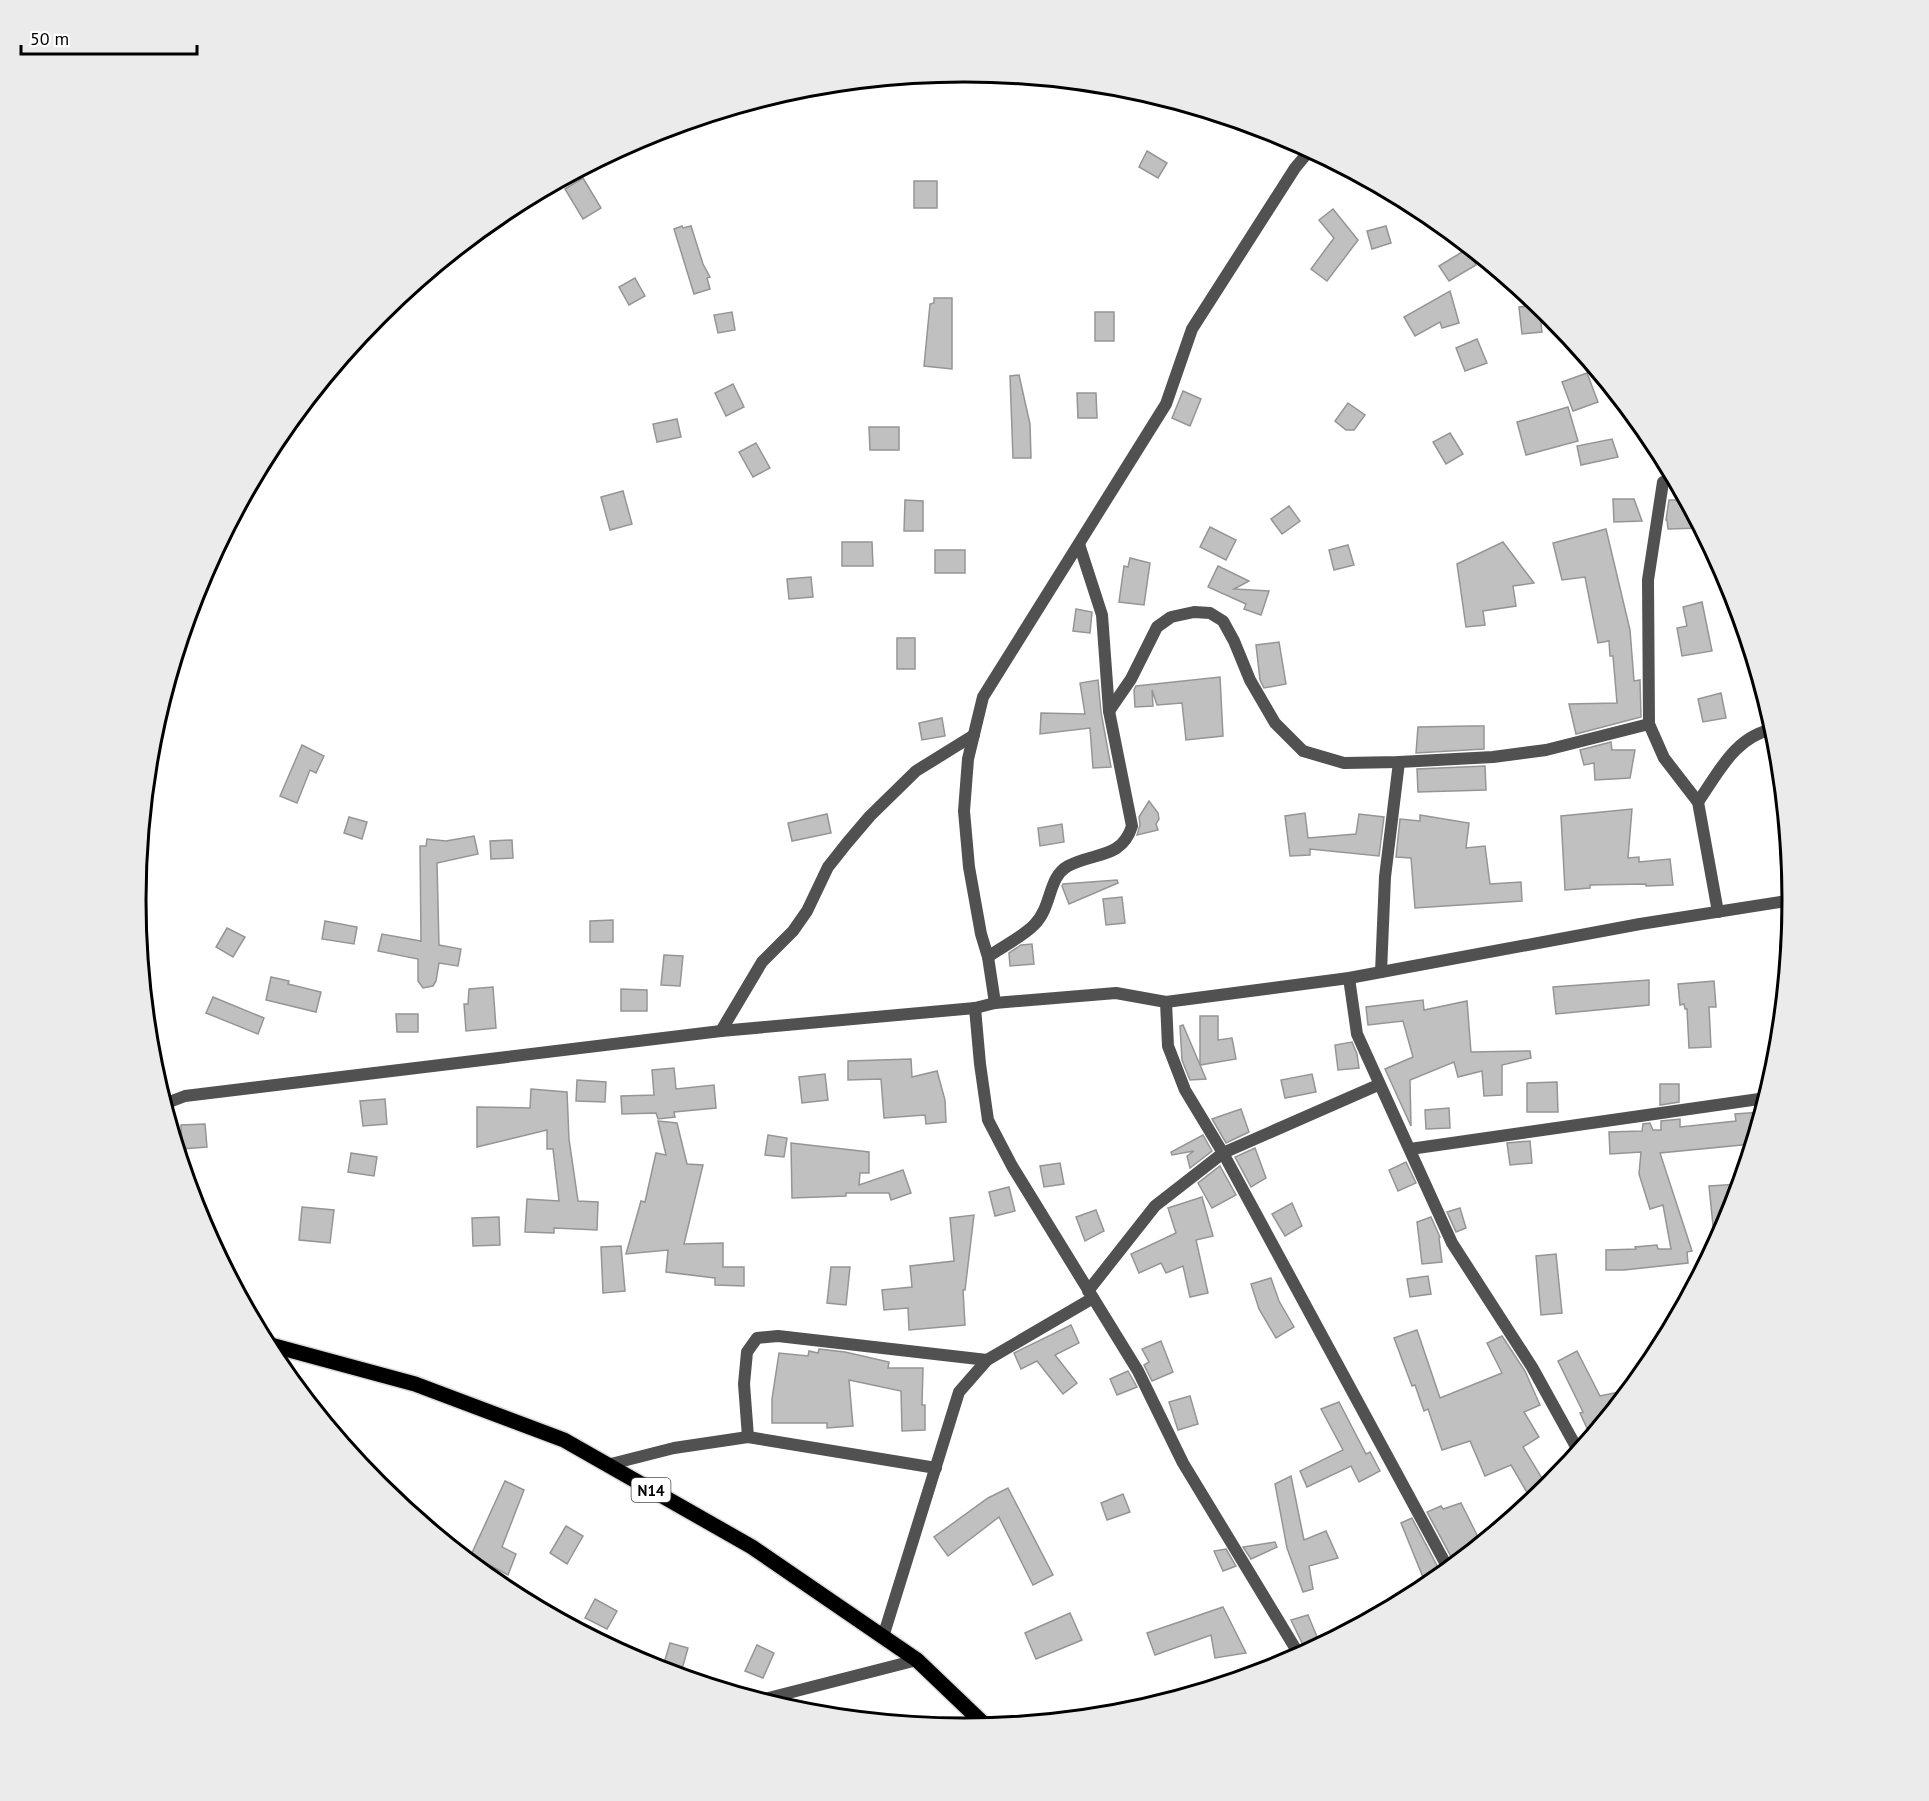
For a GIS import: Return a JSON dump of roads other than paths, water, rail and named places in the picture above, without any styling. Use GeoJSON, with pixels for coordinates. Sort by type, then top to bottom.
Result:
{"type":"FeatureCollection","features":[{"type":"Feature","properties":{"kind":"main road","name":"N14"},"geometry":{"type":"LineString","coordinates":[[279,1347],[415,1384],[564,1440],[752,1547],[917,1660],[977,1718]]}},
{"type":"Feature","properties":{"kind":"street"},"geometry":{"type":"LineString","coordinates":[[995,1003],[969,867],[964,811],[968,759],[983,697],[1166,404],[1192,329],[1304,157]]}},
{"type":"Feature","properties":{"kind":"street"},"geometry":{"type":"LineString","coordinates":[[1663,482],[1648,580],[1648,724],[1664,758],[1698,802],[1718,912]]}},
{"type":"Feature","properties":{"kind":"street"},"geometry":{"type":"LineString","coordinates":[[988,957],[1034,926],[1047,907],[1055,878],[1068,866],[1118,849],[1129,837],[1132,826],[1109,711],[1102,615],[1078,544]]}},
{"type":"Feature","properties":{"kind":"street"},"geometry":{"type":"LineString","coordinates":[[1109,711],[1131,680],[1157,627],[1172,616],[1194,612],[1210,613],[1223,621],[1250,680],[1275,723],[1303,751],[1344,763],[1493,757],[1546,750],[1648,724]]}},
{"type":"Feature","properties":{"kind":"street"},"geometry":{"type":"LineString","coordinates":[[1698,802],[1735,748],[1758,731],[1765,730]]}},
{"type":"Feature","properties":{"kind":"street"},"geometry":{"type":"LineString","coordinates":[[721,1031],[762,962],[793,931],[807,911],[828,867],[855,834],[916,771],[974,735]]}},
{"type":"Feature","properties":{"kind":"street"},"geometry":{"type":"LineString","coordinates":[[1381,972],[1385,877],[1399,762]]}},
{"type":"Feature","properties":{"kind":"street"},"geometry":{"type":"LineString","coordinates":[[172,1101],[184,1096],[721,1031],[975,1008],[995,1003],[1116,993],[1166,1002],[1349,978],[1783,902]]}},
{"type":"Feature","properties":{"kind":"street"},"geometry":{"type":"LineString","coordinates":[[1349,978],[1357,1034],[1452,1243],[1532,1367],[1575,1445]]}},
{"type":"Feature","properties":{"kind":"street"},"geometry":{"type":"LineString","coordinates":[[1166,1002],[1168,1046],[1185,1090],[1223,1153],[1445,1562]]}},
{"type":"Feature","properties":{"kind":"street"},"geometry":{"type":"LineString","coordinates":[[975,1008],[988,1120],[1012,1166],[1138,1371],[1183,1463],[1295,1648]]}},
{"type":"Feature","properties":{"kind":"street"},"geometry":{"type":"LineString","coordinates":[[883,1637],[959,1392],[987,1360],[1091,1294],[1155,1206],[1223,1153],[1378,1084]]}},
{"type":"Feature","properties":{"kind":"street"},"geometry":{"type":"LineString","coordinates":[[1410,1149],[1758,1099]]}},
{"type":"Feature","properties":{"kind":"street"},"geometry":{"type":"LineString","coordinates":[[748,1437],[744,1384],[747,1352],[757,1338],[778,1336],[987,1360]]}},
{"type":"Feature","properties":{"kind":"street"},"geometry":{"type":"LineString","coordinates":[[283,1353],[284,1348]]}},
{"type":"Feature","properties":{"kind":"street"},"geometry":{"type":"LineString","coordinates":[[607,1465],[674,1448],[748,1437],[936,1468]]}},
{"type":"Feature","properties":{"kind":"street"},"geometry":{"type":"LineString","coordinates":[[776,1696],[917,1660]]}}]}
